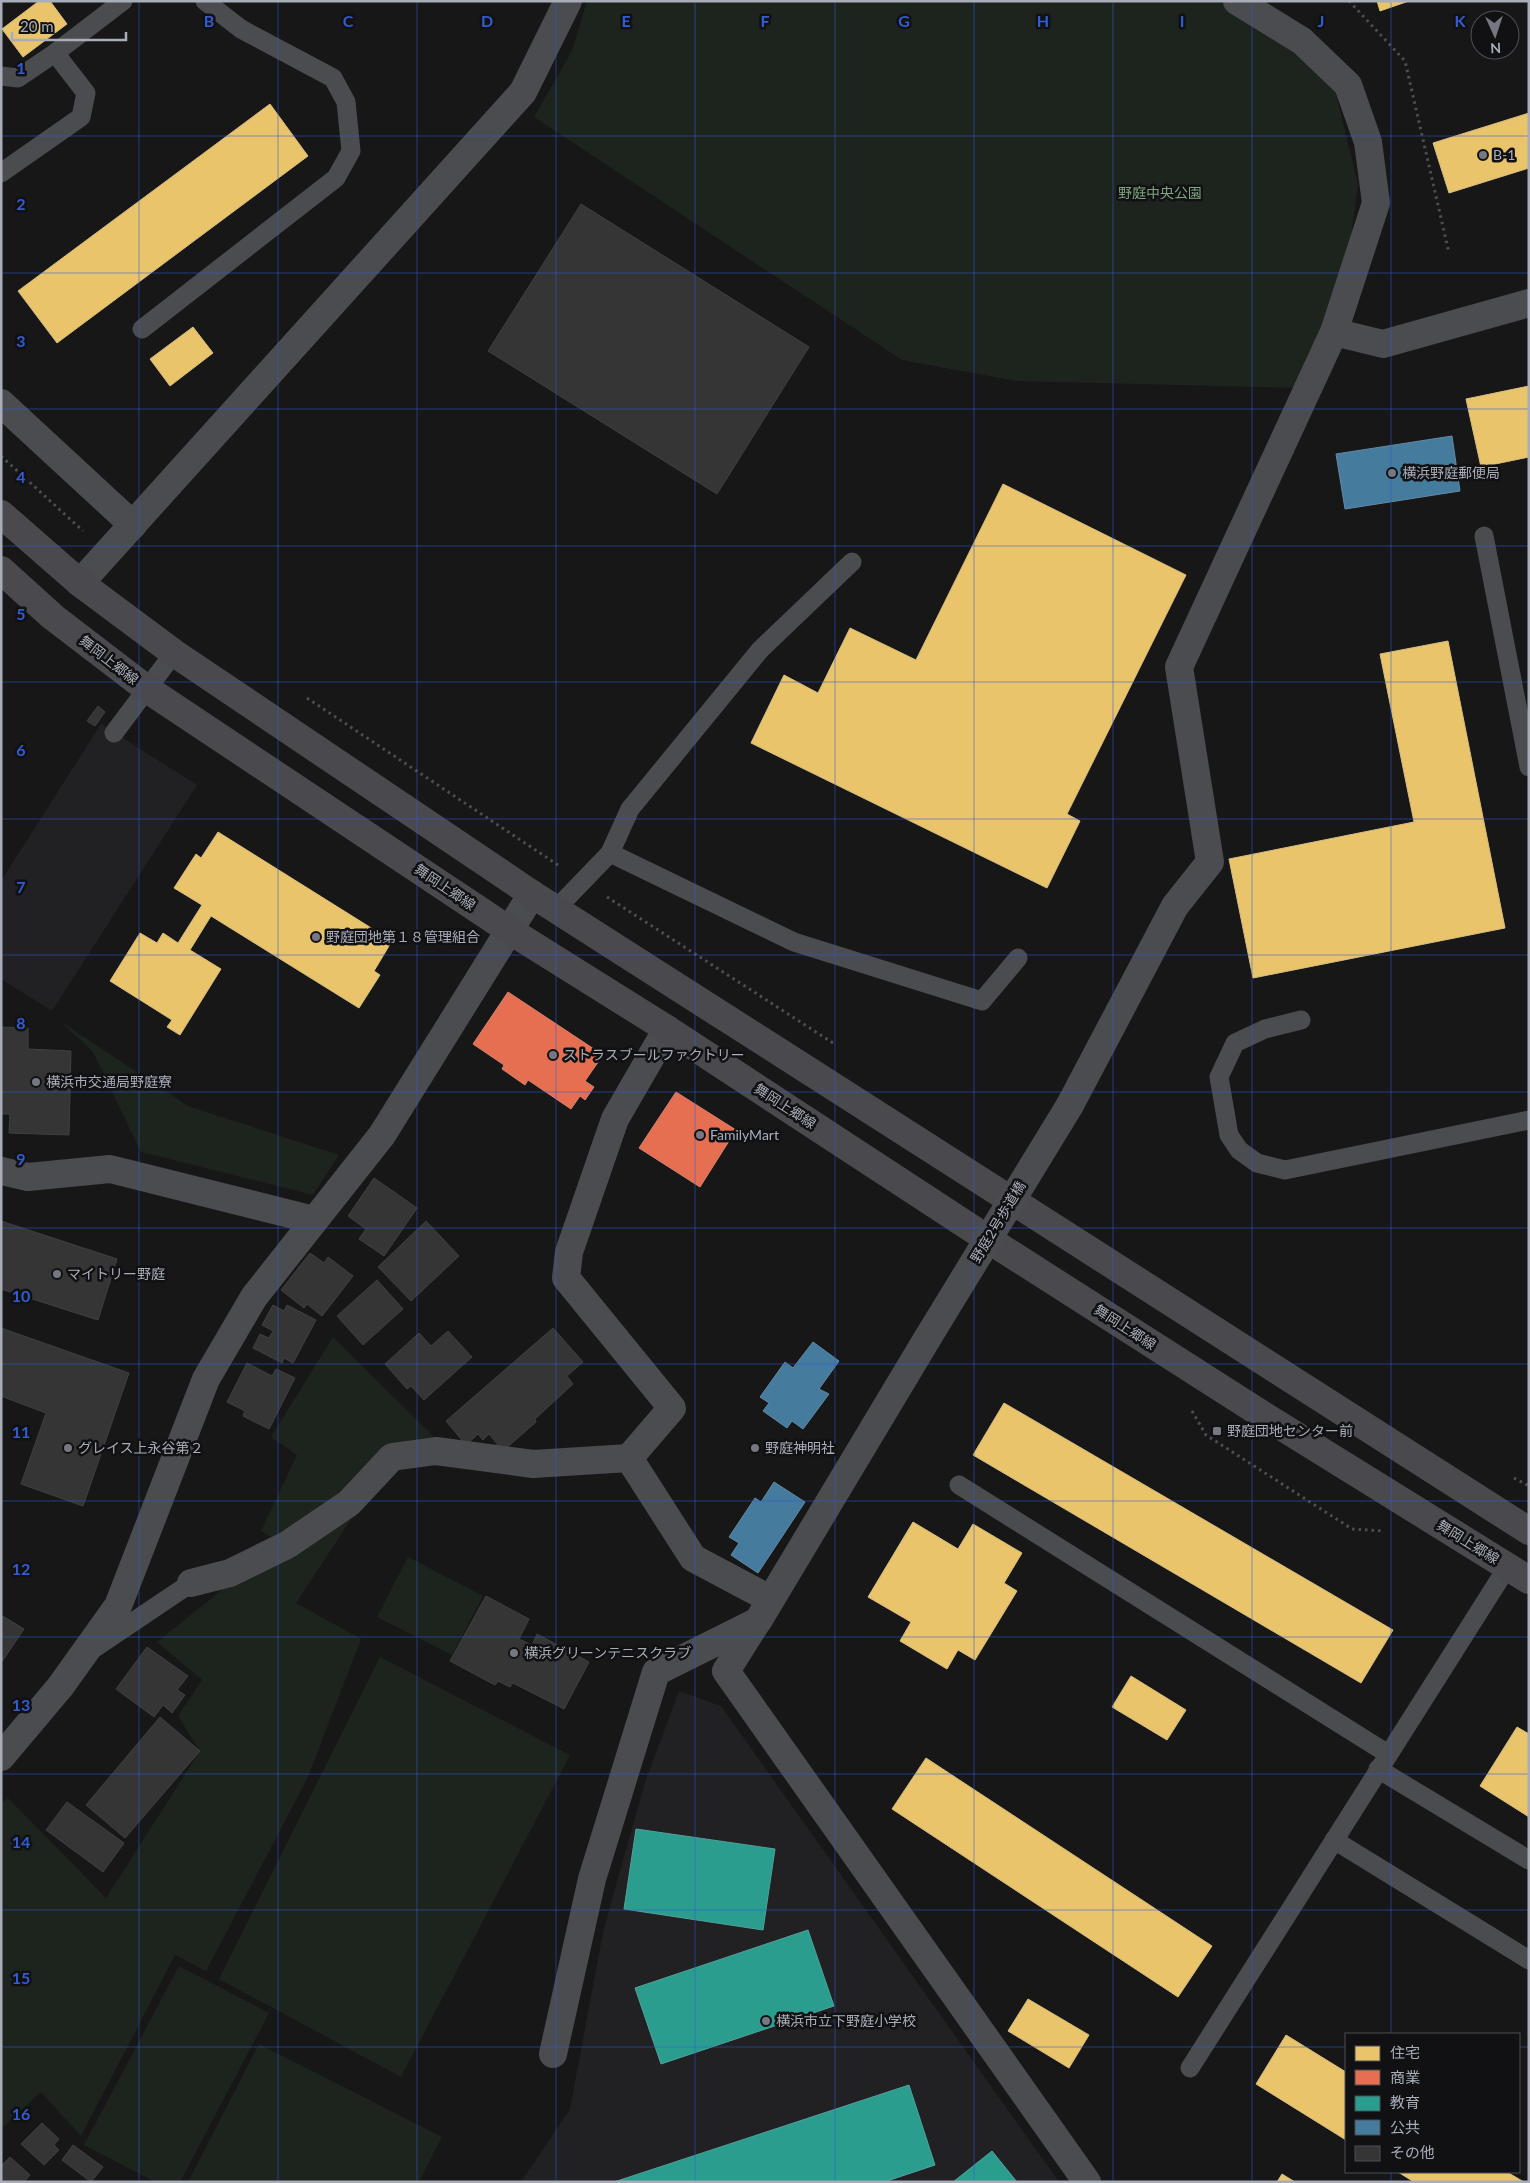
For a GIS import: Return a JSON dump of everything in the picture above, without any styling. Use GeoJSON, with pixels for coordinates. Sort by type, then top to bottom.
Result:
{"type":"FeatureCollection","features":[{"type":"Feature","properties":{"kind":"street"},"geometry":{"type":"LineString","coordinates":[[53,617],[80,584],[523,92],[568,1]]}},
{"type":"Feature","properties":{"kind":"street","name":"野庭2号歩道橋"},"geometry":{"type":"LineString","coordinates":[[1087,2182],[726,1671],[1070,1105],[1175,906],[1210,862],[1179,668],[1334,332],[1376,203],[1368,142],[1348,85],[1302,41],[1237,1]]}},
{"type":"Feature","properties":{"kind":"street"},"geometry":{"type":"LineString","coordinates":[[1334,332],[1383,344],[1529,303]]}},
{"type":"Feature","properties":{"kind":"street"},"geometry":{"type":"LineString","coordinates":[[1,403],[133,525]]}},
{"type":"Feature","properties":{"kind":"street"},"geometry":{"type":"LineString","coordinates":[[1,514],[80,584],[174,653],[532,894],[1525,1521]]}},
{"type":"Feature","properties":{"kind":"street","name":"舞岡上郷線"},"geometry":{"type":"LineString","coordinates":[[1,570],[53,617],[147,689],[509,930],[667,1029],[1000,1247],[1254,1410],[1518,1573]]}},
{"type":"Feature","properties":{"kind":"street"},"geometry":{"type":"LineString","coordinates":[[1,1757],[86,1654],[118,1606],[206,1379],[254,1297],[382,1135],[532,894]]}},
{"type":"Feature","properties":{"kind":"street"},"geometry":{"type":"LineString","coordinates":[[191,1583],[230,1573],[287,1545],[349,1503],[392,1457],[436,1451],[533,1464],[629,1458],[672,1408],[566,1278],[569,1252],[615,1119],[667,1029]]}},
{"type":"Feature","properties":{"kind":"street"},"geometry":{"type":"LineString","coordinates":[[1,1171],[28,1177],[110,1169],[314,1220]]}},
{"type":"Feature","properties":{"kind":"street"},"geometry":{"type":"LineString","coordinates":[[553,2054],[592,1879],[656,1672],[764,1610],[692,1558],[629,1458]]}},
{"type":"Feature","properties":{"kind":"lane"},"geometry":{"type":"LineString","coordinates":[[1,76],[18,78],[55,53],[123,1]]}},
{"type":"Feature","properties":{"kind":"lane"},"geometry":{"type":"LineString","coordinates":[[142,330],[336,178],[350,151],[346,102],[333,78],[241,29],[205,1]]}},
{"type":"Feature","properties":{"kind":"lane"},"geometry":{"type":"LineString","coordinates":[[1,173],[81,117],[86,93],[55,53]]}},
{"type":"Feature","properties":{"kind":"lane"},"geometry":{"type":"LineString","coordinates":[[1484,536],[1529,767]]}},
{"type":"Feature","properties":{"kind":"lane"},"geometry":{"type":"LineString","coordinates":[[556,909],[610,853],[630,809],[760,650],[852,562]]}},
{"type":"Feature","properties":{"kind":"lane"},"geometry":{"type":"LineString","coordinates":[[114,733],[174,653]]}},
{"type":"Feature","properties":{"kind":"lane"},"geometry":{"type":"LineString","coordinates":[[610,853],[794,942],[982,1001],[1018,958]]}},
{"type":"Feature","properties":{"kind":"lane"},"geometry":{"type":"LineString","coordinates":[[1301,1020],[1265,1029],[1235,1043],[1219,1077],[1229,1135],[1239,1150],[1257,1163],[1285,1170],[1529,1120]]}},
{"type":"Feature","properties":{"kind":"lane"},"geometry":{"type":"LineString","coordinates":[[959,1485],[1383,1762],[1529,1860]]}},
{"type":"Feature","properties":{"kind":"lane"},"geometry":{"type":"LineString","coordinates":[[1190,2068],[1383,1762],[1518,1573]]}},
{"type":"Feature","properties":{"kind":"lane"},"geometry":{"type":"LineString","coordinates":[[86,1654],[191,1583]]}},
{"type":"Feature","properties":{"kind":"lane"},"geometry":{"type":"LineString","coordinates":[[1334,1840],[1529,1960]]}},
{"type":"Feature","properties":{"kind":"path"},"geometry":{"type":"LineString","coordinates":[[1349,1],[1405,61],[1449,253]]}},
{"type":"Feature","properties":{"kind":"path"},"geometry":{"type":"LineString","coordinates":[[1,456],[108,554]]}},
{"type":"Feature","properties":{"kind":"path"},"geometry":{"type":"LineString","coordinates":[[300,694],[583,882],[841,1048]]}},
{"type":"Feature","properties":{"kind":"path"},"geometry":{"type":"LineString","coordinates":[[1513,1478],[1529,1486]]}},
{"type":"Feature","properties":{"kind":"shaded area"},"geometry":{"type":"Polygon","coordinates":[[[101,724],[197,785],[52,1011],[1,979],[1,881],[101,724]]]}},
{"type":"Feature","properties":{"kind":"shaded area","name":"横浜市立下野庭小学校"},"geometry":{"type":"Polygon","coordinates":[[[679,1691],[721,1706],[1059,2182],[521,2182],[570,2109],[603,1932],[645,1782],[679,1691]]]}},
{"type":"Feature","properties":{"kind":"green space","name":"野庭中央公園"},"geometry":{"type":"Polygon","coordinates":[[[587,1],[1218,1],[1296,49],[1335,90],[1358,184],[1348,260],[1298,388],[1016,381],[902,360],[534,117],[572,51],[587,1]]]}},
{"type":"Feature","properties":{"kind":"green space"},"geometry":{"type":"Polygon","coordinates":[[[60,1021],[188,1106],[339,1155],[313,1195],[141,1152],[93,1052],[60,1021]]]}},
{"type":"Feature","properties":{"kind":"green space"},"geometry":{"type":"Polygon","coordinates":[[[333,1337],[436,1439],[342,1502],[276,1540],[261,1531],[297,1455],[271,1437],[333,1337]]]}},
{"type":"Feature","properties":{"kind":"green space"},"geometry":{"type":"Polygon","coordinates":[[[352,1518],[296,1603],[361,1639],[307,1779],[206,1971],[175,1955],[81,2136],[41,2092],[1,2129],[1,1804],[8,1798],[106,1898],[200,1751],[178,1716],[202,1680],[157,1642],[223,1589],[352,1518]]]}},
{"type":"Feature","properties":{"kind":"green space"},"geometry":{"type":"Polygon","coordinates":[[[408,1557],[483,1596],[452,1655],[377,1617],[408,1557]]]}},
{"type":"Feature","properties":{"kind":"green space"},"geometry":{"type":"Polygon","coordinates":[[[380,1657],[570,1755],[401,2077],[219,1979],[380,1657]]]}},
{"type":"Feature","properties":{"kind":"green space"},"geometry":{"type":"Polygon","coordinates":[[[179,1966],[269,2013],[180,2182],[155,2182],[84,2145],[179,1966]]]}},
{"type":"Feature","properties":{"kind":"green space"},"geometry":{"type":"Polygon","coordinates":[[[259,2044],[442,2137],[419,2182],[188,2182],[259,2044]]]}},
{"type":"Feature","properties":{"kind":"building: 住宅"},"geometry":{"type":"Polygon","coordinates":[[[39,1],[50,1],[67,24],[23,57],[2,29],[39,1]]]}},
{"type":"Feature","properties":{"kind":"building: 住宅"},"geometry":{"type":"Polygon","coordinates":[[[1377,1],[1409,1],[1380,11],[1377,1]]]}},
{"type":"Feature","properties":{"kind":"building: 住宅"},"geometry":{"type":"Polygon","coordinates":[[[270,104],[308,156],[57,343],[18,291],[270,104]]]}},
{"type":"Feature","properties":{"kind":"building: 住宅","name":"B-1"},"geometry":{"type":"Polygon","coordinates":[[[1529,113],[1529,168],[1449,193],[1433,143],[1529,113]]]}},
{"type":"Feature","properties":{"kind":"building: 住宅"},"geometry":{"type":"Polygon","coordinates":[[[193,327],[213,353],[170,386],[150,359],[193,327]]]}},
{"type":"Feature","properties":{"kind":"building: 住宅"},"geometry":{"type":"Polygon","coordinates":[[[1529,386],[1529,457],[1481,467],[1466,399],[1529,386]]]}},
{"type":"Feature","properties":{"kind":"building: 住宅"},"geometry":{"type":"Polygon","coordinates":[[[1003,484],[1186,575],[1067,814],[1080,821],[1047,888],[751,743],[784,675],[818,693],[850,628],[916,660],[1003,484]]]}},
{"type":"Feature","properties":{"kind":"building: 住宅"},"geometry":{"type":"Polygon","coordinates":[[[1448,641],[1505,928],[1253,978],[1229,859],[1414,822],[1380,654],[1448,641]]]}},
{"type":"Feature","properties":{"kind":"building: 住宅","name":"野庭団地第１８管理組合"},"geometry":{"type":"Polygon","coordinates":[[[218,832],[392,941],[374,971],[380,975],[359,1008],[211,916],[190,950],[221,969],[180,1035],[167,1027],[172,1020],[110,981],[140,933],[157,943],[163,933],[178,943],[202,905],[174,888],[196,854],[201,858],[218,832]]]}},
{"type":"Feature","properties":{"kind":"building: 住宅"},"geometry":{"type":"Polygon","coordinates":[[[1004,1403],[1393,1630],[1361,1683],[973,1455],[1004,1403]]]}},
{"type":"Feature","properties":{"kind":"building: 住宅"},"geometry":{"type":"Polygon","coordinates":[[[913,1522],[958,1549],[973,1524],[1022,1553],[1004,1583],[1017,1591],[975,1660],[958,1650],[947,1669],[900,1641],[911,1622],[868,1597],[913,1522]]]}},
{"type":"Feature","properties":{"kind":"building: 住宅"},"geometry":{"type":"Polygon","coordinates":[[[1131,1676],[1186,1710],[1167,1740],[1112,1707],[1131,1676]]]}},
{"type":"Feature","properties":{"kind":"building: 住宅"},"geometry":{"type":"Polygon","coordinates":[[[1517,1727],[1529,1734],[1529,1817],[1480,1786],[1517,1727]]]}},
{"type":"Feature","properties":{"kind":"building: 住宅"},"geometry":{"type":"Polygon","coordinates":[[[926,1758],[1212,1946],[1178,1997],[892,1809],[926,1758]]]}},
{"type":"Feature","properties":{"kind":"building: 住宅"},"geometry":{"type":"Polygon","coordinates":[[[1028,1999],[1089,2035],[1069,2068],[1008,2031],[1028,1999]]]}},
{"type":"Feature","properties":{"kind":"building: 住宅"},"geometry":{"type":"Polygon","coordinates":[[[1286,2035],[1345,2071],[1345,2139],[1256,2084],[1286,2035]]]}},
{"type":"Feature","properties":{"kind":"building: 住宅"},"geometry":{"type":"Polygon","coordinates":[[[1400,2173],[1509,2173],[1524,2182],[1414,2182],[1400,2173]]]}},
{"type":"Feature","properties":{"kind":"building: 住宅"},"geometry":{"type":"Polygon","coordinates":[[[1282,2174],[1295,2182],[1277,2182],[1282,2174]]]}},
{"type":"Feature","properties":{"kind":"building: 商業"},"geometry":{"type":"Polygon","coordinates":[[[508,992],[603,1055],[585,1081],[594,1087],[585,1100],[580,1096],[571,1109],[528,1080],[525,1085],[502,1069],[504,1065],[473,1044],[508,992]]]}},
{"type":"Feature","properties":{"kind":"building: 商業"},"geometry":{"type":"Polygon","coordinates":[[[676,1092],[736,1130],[700,1187],[639,1148],[676,1092]]]}},
{"type":"Feature","properties":{"kind":"building: 教育"},"geometry":{"type":"Polygon","coordinates":[[[636,1829],[775,1849],[763,1930],[624,1909],[636,1829]]]}},
{"type":"Feature","properties":{"kind":"building: 教育"},"geometry":{"type":"Polygon","coordinates":[[[808,1930],[834,2006],[661,2064],[635,1988],[808,1930]]]}},
{"type":"Feature","properties":{"kind":"building: 教育"},"geometry":{"type":"Polygon","coordinates":[[[909,2085],[935,2165],[884,2182],[614,2182],[909,2085]]]}},
{"type":"Feature","properties":{"kind":"building: 教育"},"geometry":{"type":"Polygon","coordinates":[[[992,2151],[1017,2182],[953,2182],[992,2151]]]}},
{"type":"Feature","properties":{"kind":"building: 公共"},"geometry":{"type":"Polygon","coordinates":[[[1452,436],[1460,491],[1345,509],[1336,454],[1452,436]]]}},
{"type":"Feature","properties":{"kind":"building: 公共"},"geometry":{"type":"Polygon","coordinates":[[[813,1342],[839,1361],[819,1389],[829,1394],[803,1429],[792,1421],[787,1428],[763,1411],[769,1403],[760,1397],[785,1362],[793,1368],[813,1342]]]}},
{"type":"Feature","properties":{"kind":"building: 公共"},"geometry":{"type":"Polygon","coordinates":[[[774,1482],[805,1502],[758,1573],[731,1555],[739,1543],[729,1537],[755,1498],[761,1502],[774,1482]]]}},
{"type":"Feature","properties":{"kind":"building: その他"},"geometry":{"type":"Polygon","coordinates":[[[581,204],[809,347],[717,494],[488,351],[581,204]]]}},
{"type":"Feature","properties":{"kind":"building: その他"},"geometry":{"type":"Polygon","coordinates":[[[98,706],[105,712],[95,726],[87,721],[98,706]]]}},
{"type":"Feature","properties":{"kind":"building: その他","name":"横浜市交通局野庭寮"},"geometry":{"type":"Polygon","coordinates":[[[1,1027],[28,1028],[28,1049],[71,1051],[69,1135],[9,1133],[10,1114],[1,1114],[1,1027]]]}},
{"type":"Feature","properties":{"kind":"building: その他"},"geometry":{"type":"Polygon","coordinates":[[[374,1178],[417,1208],[384,1256],[359,1239],[366,1229],[348,1216],[374,1178]]]}},
{"type":"Feature","properties":{"kind":"building: その他","name":"マイトリー野庭"},"geometry":{"type":"Polygon","coordinates":[[[1,1221],[117,1259],[98,1320],[1,1289],[1,1221]]]}},
{"type":"Feature","properties":{"kind":"building: その他"},"geometry":{"type":"Polygon","coordinates":[[[426,1221],[459,1256],[411,1301],[378,1267],[426,1221]]]}},
{"type":"Feature","properties":{"kind":"building: その他"},"geometry":{"type":"Polygon","coordinates":[[[310,1253],[324,1263],[328,1257],[353,1276],[322,1316],[307,1304],[304,1308],[281,1290],[310,1253]]]}},
{"type":"Feature","properties":{"kind":"building: その他"},"geometry":{"type":"Polygon","coordinates":[[[377,1280],[403,1309],[363,1345],[337,1316],[377,1280]]]}},
{"type":"Feature","properties":{"kind":"building: その他"},"geometry":{"type":"Polygon","coordinates":[[[273,1305],[284,1311],[287,1305],[316,1320],[293,1363],[284,1358],[282,1363],[253,1348],[260,1334],[269,1338],[273,1331],[262,1325],[273,1305]]]}},
{"type":"Feature","properties":{"kind":"building: その他","name":"グレイス上永谷第２"},"geometry":{"type":"Polygon","coordinates":[[[1,1328],[129,1373],[83,1506],[21,1484],[46,1413],[1,1396],[1,1328]]]}},
{"type":"Feature","properties":{"kind":"building: その他"},"geometry":{"type":"Polygon","coordinates":[[[553,1328],[583,1362],[567,1376],[573,1384],[535,1419],[536,1422],[503,1451],[489,1434],[483,1440],[478,1434],[466,1445],[446,1421],[553,1328]]]}},
{"type":"Feature","properties":{"kind":"building: その他"},"geometry":{"type":"Polygon","coordinates":[[[448,1331],[472,1357],[424,1400],[411,1386],[407,1389],[385,1364],[419,1333],[431,1346],[448,1331]]]}},
{"type":"Feature","properties":{"kind":"building: その他"},"geometry":{"type":"Polygon","coordinates":[[[247,1363],[272,1376],[276,1369],[295,1378],[269,1429],[243,1416],[245,1411],[227,1402],[247,1363]]]}},
{"type":"Feature","properties":{"kind":"building: その他","name":"横浜グリーンテニスクラブ"},"geometry":{"type":"Polygon","coordinates":[[[486,1596],[529,1619],[519,1639],[532,1645],[537,1634],[589,1662],[564,1709],[513,1683],[510,1687],[498,1681],[495,1685],[450,1661],[486,1596]]]}},
{"type":"Feature","properties":{"kind":"building: その他"},"geometry":{"type":"Polygon","coordinates":[[[1,1615],[24,1629],[1,1663],[1,1615]]]}},
{"type":"Feature","properties":{"kind":"building: その他"},"geometry":{"type":"Polygon","coordinates":[[[147,1647],[188,1676],[177,1690],[185,1695],[172,1713],[163,1705],[154,1717],[116,1689],[147,1647]]]}},
{"type":"Feature","properties":{"kind":"building: その他"},"geometry":{"type":"Polygon","coordinates":[[[160,1717],[200,1751],[125,1838],[86,1805],[160,1717]]]}},
{"type":"Feature","properties":{"kind":"building: その他"},"geometry":{"type":"Polygon","coordinates":[[[67,1802],[124,1843],[103,1872],[46,1830],[67,1802]]]}},
{"type":"Feature","properties":{"kind":"building: その他"},"geometry":{"type":"Polygon","coordinates":[[[42,2123],[59,2139],[54,2145],[59,2150],[44,2165],[21,2144],[42,2123]]]}},
{"type":"Feature","properties":{"kind":"building: その他"},"geometry":{"type":"Polygon","coordinates":[[[73,2145],[103,2167],[91,2182],[62,2160],[73,2145]]]}},
{"type":"Feature","properties":{"kind":"building: その他"},"geometry":{"type":"Polygon","coordinates":[[[10,2157],[30,2175],[24,2182],[1,2181],[1,2166],[10,2157]]]}},
{"type":"Feature","properties":{"kind":"place","name":"B-1"},"geometry":{"type":"Point","coordinates":[1483,155]}},
{"type":"Feature","properties":{"kind":"place","name":"横浜野庭郵便局"},"geometry":{"type":"Point","coordinates":[1392,473]}},
{"type":"Feature","properties":{"kind":"place","name":"野庭団地第１８管理組合"},"geometry":{"type":"Point","coordinates":[316,937]}},
{"type":"Feature","properties":{"kind":"place","name":"ストラスブールファクトリー"},"geometry":{"type":"Point","coordinates":[553,1055]}},
{"type":"Feature","properties":{"kind":"place","name":"横浜市交通局野庭寮"},"geometry":{"type":"Point","coordinates":[36,1082]}},
{"type":"Feature","properties":{"kind":"place","name":"FamilyMart"},"geometry":{"type":"Point","coordinates":[700,1135]}},
{"type":"Feature","properties":{"kind":"place","name":"マイトリー野庭"},"geometry":{"type":"Point","coordinates":[57,1274]}},
{"type":"Feature","properties":{"kind":"place","name":"野庭団地センター前"},"geometry":{"type":"Point","coordinates":[1217,1431]}},
{"type":"Feature","properties":{"kind":"place","name":"グレイス上永谷第２"},"geometry":{"type":"Point","coordinates":[68,1448]}},
{"type":"Feature","properties":{"kind":"place","name":"野庭神明社"},"geometry":{"type":"Point","coordinates":[755,1448]}},
{"type":"Feature","properties":{"kind":"place","name":"横浜グリーンテニスクラブ"},"geometry":{"type":"Point","coordinates":[514,1653]}},
{"type":"Feature","properties":{"kind":"place","name":"横浜市立下野庭小学校"},"geometry":{"type":"Point","coordinates":[766,2021]}}]}
